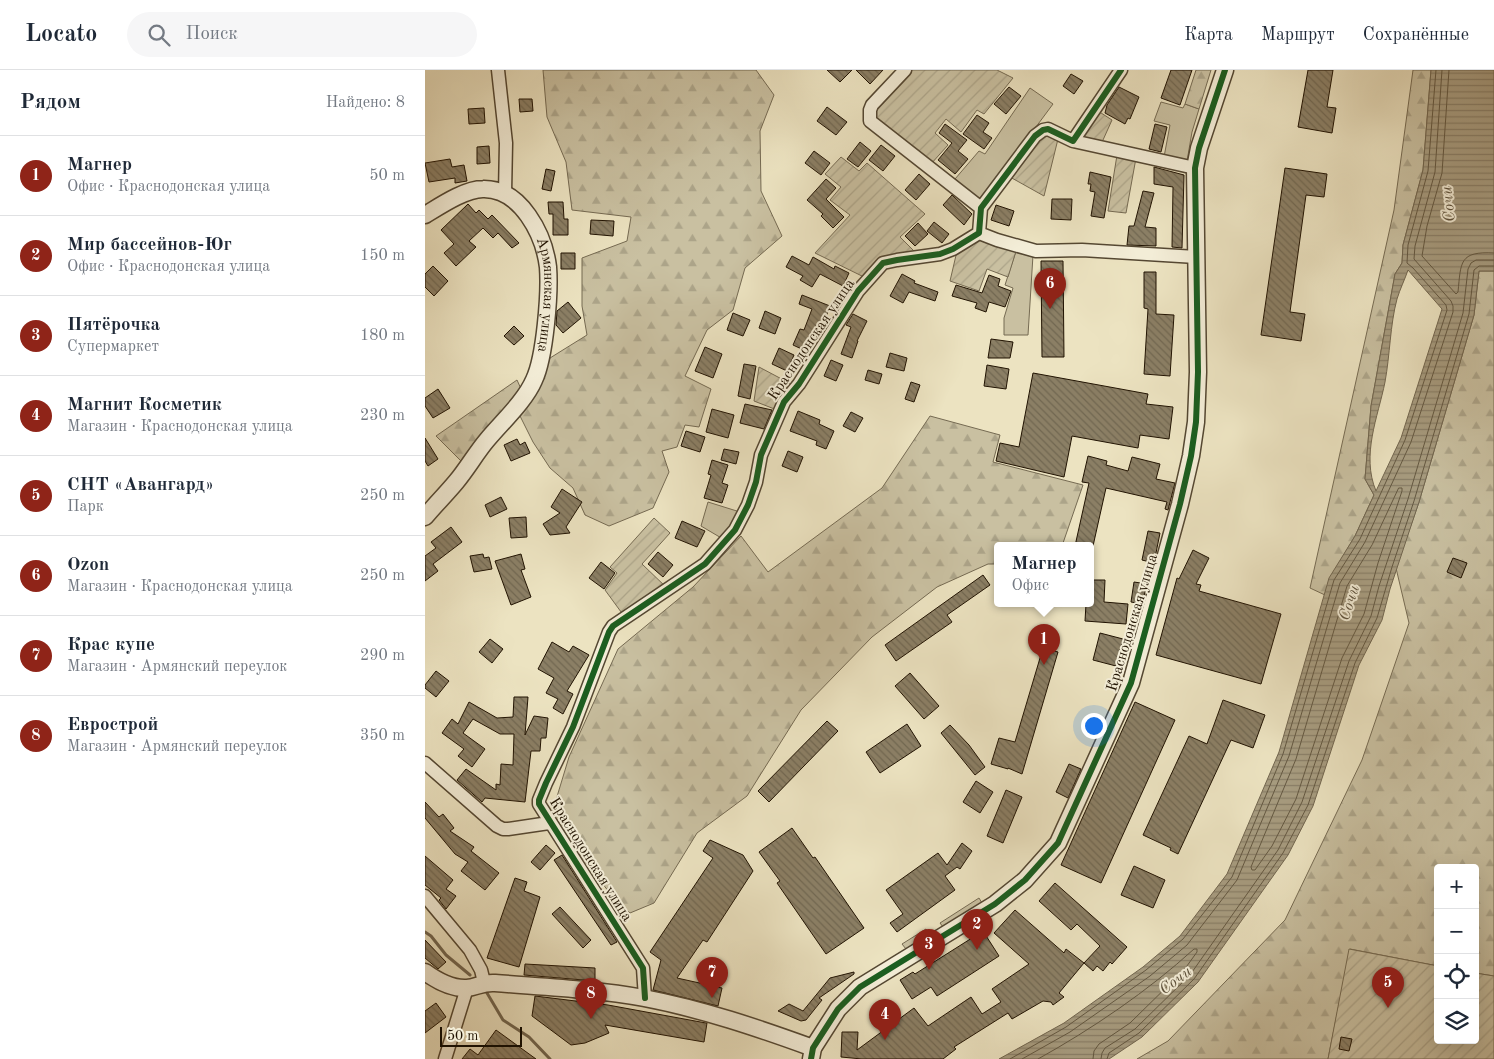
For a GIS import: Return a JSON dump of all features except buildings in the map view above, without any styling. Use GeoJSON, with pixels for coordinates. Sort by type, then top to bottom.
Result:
{"type":"FeatureCollection","features":[{"type":"Feature","properties":{"kind":"street"},"geometry":{"type":"LineString","coordinates":[[425,215],[476,190],[494,189],[505,193],[506,143],[498,70]]}},
{"type":"Feature","properties":{"kind":"street"},"geometry":{"type":"LineString","coordinates":[[905,70],[872,106],[870,110],[871,121],[981,208]]}},
{"type":"Feature","properties":{"kind":"street"},"geometry":{"type":"LineString","coordinates":[[1073,141],[1121,70]]}},
{"type":"Feature","properties":{"kind":"street","name":"Краснодонская улица"},"geometry":{"type":"LineString","coordinates":[[812,1053],[838,1009],[860,987],[995,904],[1025,880],[1058,843],[1131,683],[1181,504],[1197,422],[1195,168],[1199,148],[1225,70]]}},
{"type":"Feature","properties":{"kind":"street"},"geometry":{"type":"LineString","coordinates":[[1195,168],[1073,141],[1048,129],[1043,130],[1024,150],[981,208],[979,233],[1035,251],[1082,250],[1196,257]]}},
{"type":"Feature","properties":{"kind":"street","name":"Армянская улица"},"geometry":{"type":"LineString","coordinates":[[425,516],[456,482],[477,452],[530,389],[540,366],[548,292],[548,268],[544,249],[537,232],[525,212],[514,199],[505,193]]}},
{"type":"Feature","properties":{"kind":"street","name":"Краснодонская улица"},"geometry":{"type":"LineString","coordinates":[[645,998],[643,968],[549,823],[540,808],[539,800],[573,727],[606,639],[613,626],[705,564],[735,530],[748,505],[756,482],[761,455],[784,402],[799,384],[858,291],[883,263],[946,252],[979,233]]}},
{"type":"Feature","properties":{"kind":"street"},"geometry":{"type":"LineString","coordinates":[[425,763],[497,826],[503,829],[549,823]]}},
{"type":"Feature","properties":{"kind":"street"},"geometry":{"type":"LineString","coordinates":[[425,896],[470,950],[481,970],[484,982]]}},
{"type":"Feature","properties":{"kind":"street"},"geometry":{"type":"LineString","coordinates":[[425,972],[435,980],[462,988],[484,982],[605,992],[645,998],[741,1022],[812,1053]]}},
{"type":"Feature","properties":{"kind":"street"},"geometry":{"type":"LineString","coordinates":[[445,1059],[462,988]]}},
{"type":"Feature","properties":{"kind":"green space"},"geometry":{"type":"Polygon","coordinates":[[[543,70],[756,70],[774,95],[760,131],[761,191],[782,236],[745,268],[733,310],[707,330],[685,376],[711,389],[699,427],[685,425],[677,447],[662,451],[669,472],[653,508],[609,526],[585,515],[573,488],[550,468],[533,442],[517,410],[536,394],[550,358],[587,335],[582,306],[582,258],[627,241],[631,217],[572,210],[566,162],[547,117],[543,70]]]}},
{"type":"Feature","properties":{"kind":"green space"},"geometry":{"type":"Polygon","coordinates":[[[912,70],[997,70],[1013,78],[984,114],[977,110],[961,132],[946,119],[935,133],[948,145],[931,164],[875,118],[875,107],[912,70]]]}},
{"type":"Feature","properties":{"kind":"green space"},"geometry":{"type":"Polygon","coordinates":[[[1196,70],[1211,70],[1199,109],[1185,104],[1196,70]]]}},
{"type":"Feature","properties":{"kind":"green space"},"geometry":{"type":"Polygon","coordinates":[[[1413,70],[1431,70],[1423,170],[1403,245],[1402,263],[1395,274],[1371,406],[1365,479],[1374,495],[1355,536],[1330,578],[1325,595],[1310,588],[1394,210],[1413,70]]]}},
{"type":"Feature","properties":{"kind":"green space"},"geometry":{"type":"Polygon","coordinates":[[[1030,88],[1053,104],[981,201],[955,179],[979,151],[985,154],[1030,88]]]}},
{"type":"Feature","properties":{"kind":"green space"},"geometry":{"type":"Polygon","coordinates":[[[1161,102],[1183,108],[1185,104],[1199,109],[1192,132],[1187,161],[1164,157],[1170,125],[1154,121],[1161,102]]]}},
{"type":"Feature","properties":{"kind":"green space"},"geometry":{"type":"Polygon","coordinates":[[[1098,111],[1112,120],[1103,140],[1099,144],[1080,138],[1098,111]]]}},
{"type":"Feature","properties":{"kind":"green space"},"geometry":{"type":"Polygon","coordinates":[[[1047,134],[1058,139],[1044,196],[1010,177],[1029,148],[1047,134]]]}},
{"type":"Feature","properties":{"kind":"green space"},"geometry":{"type":"Polygon","coordinates":[[[1117,155],[1136,158],[1126,213],[1108,211],[1117,155]]]}},
{"type":"Feature","properties":{"kind":"green space"},"geometry":{"type":"Polygon","coordinates":[[[841,157],[859,171],[867,163],[925,214],[900,237],[915,252],[866,278],[815,253],[850,215],[830,200],[841,187],[825,174],[841,157]]]}},
{"type":"Feature","properties":{"kind":"green space"},"geometry":{"type":"Polygon","coordinates":[[[980,236],[1017,248],[1008,277],[987,269],[979,291],[950,281],[957,251],[980,236]]]}},
{"type":"Feature","properties":{"kind":"green space"},"geometry":{"type":"Polygon","coordinates":[[[1017,248],[1033,255],[1028,335],[1004,335],[1004,318],[1013,288],[1005,285],[1017,248]]]}},
{"type":"Feature","properties":{"kind":"green space"},"geometry":{"type":"Polygon","coordinates":[[[1479,271],[1494,271],[1494,976],[1479,974],[1479,864],[1434,864],[1434,965],[1350,949],[1328,1059],[1137,1059],[1168,1041],[1285,920],[1362,760],[1409,623],[1396,568],[1419,502],[1474,315],[1479,271]]]}},
{"type":"Feature","properties":{"kind":"green space"},"geometry":{"type":"Polygon","coordinates":[[[759,367],[793,385],[777,410],[754,401],[759,367]]]}},
{"type":"Feature","properties":{"kind":"green space"},"geometry":{"type":"Polygon","coordinates":[[[517,380],[522,391],[462,462],[436,436],[517,380]]]}},
{"type":"Feature","properties":{"kind":"green space"},"geometry":{"type":"Polygon","coordinates":[[[930,416],[1000,435],[993,462],[1083,485],[1063,542],[994,542],[994,564],[988,564],[937,587],[872,637],[801,710],[747,796],[697,833],[654,903],[630,913],[613,897],[560,830],[549,823],[569,757],[618,649],[693,587],[741,536],[768,572],[882,488],[930,416]]]}},
{"type":"Feature","properties":{"kind":"green space"},"geometry":{"type":"Polygon","coordinates":[[[708,502],[740,512],[723,539],[701,526],[708,502]]]}},
{"type":"Feature","properties":{"kind":"green space"},"geometry":{"type":"Polygon","coordinates":[[[654,518],[670,533],[642,564],[667,588],[624,616],[605,590],[617,573],[610,567],[654,518]]]}},
{"type":"Feature","properties":{"kind":"green space"},"geometry":{"type":"Polygon","coordinates":[[[979,898],[982,903],[943,927],[940,923],[979,898]]]}},
{"type":"Feature","properties":{"kind":"green space"},"geometry":{"type":"Polygon","coordinates":[[[926,929],[929,935],[906,949],[902,944],[926,929]]]}},
{"type":"Feature","properties":{"kind":"green space"},"geometry":{"type":"Polygon","coordinates":[[[1349,949],[1434,965],[1434,1044],[1479,1044],[1479,974],[1494,976],[1494,1059],[1328,1059],[1349,949]]]}},
{"type":"Feature","properties":{"kind":"water","name":"Сочи"},"geometry":{"type":"Polygon","coordinates":[[[1431,70],[1494,70],[1494,271],[1479,271],[1474,315],[1419,502],[1390,589],[1382,620],[1359,665],[1313,806],[1288,855],[1198,982],[1142,1037],[1109,1059],[999,1059],[1064,1023],[1143,967],[1180,936],[1227,874],[1279,752],[1329,578],[1355,536],[1374,495],[1365,479],[1371,406],[1395,274],[1402,263],[1403,245],[1423,170],[1431,70]],[[1408,270],[1398,295],[1391,330],[1385,382],[1372,436],[1370,464],[1376,491],[1401,438],[1442,309],[1408,270]]]}},
{"type":"Feature","properties":{"kind":"waterway"},"geometry":{"type":"LineString","coordinates":[[425,932],[431,936],[446,955],[470,975]]}},
{"type":"Feature","properties":{"kind":"waterway"},"geometry":{"type":"LineString","coordinates":[[487,993],[503,1020],[529,1037],[550,1059]]}},
{"type":"Feature","properties":{"kind":"cycle path"},"geometry":{"type":"LineString","coordinates":[[645,998],[643,968],[539,804],[546,783],[573,727],[609,632],[613,626],[705,564],[735,530],[748,505],[756,482],[761,455],[784,402],[799,384],[858,291],[883,263],[940,254],[953,249],[979,233],[981,208],[1035,136],[1048,129],[1073,141],[1121,70]]}},
{"type":"Feature","properties":{"kind":"cycle path"},"geometry":{"type":"LineString","coordinates":[[811,1059],[813,1048],[838,1009],[860,987],[995,904],[1025,880],[1058,843],[1131,683],[1180,504],[1191,456],[1196,422],[1198,372],[1195,168],[1199,148],[1225,70]]}},
{"type":"Feature","properties":{"kind":"place","name":"Ozon"},"geometry":{"type":"Point","coordinates":[1050,309]}},
{"type":"Feature","properties":{"kind":"place","name":"Магнер"},"geometry":{"type":"Point","coordinates":[1044,665]}},
{"type":"Feature","properties":{"kind":"place","name":"Мир бассейнов-Юг"},"geometry":{"type":"Point","coordinates":[977,950]}},
{"type":"Feature","properties":{"kind":"place","name":"Пятёрочка"},"geometry":{"type":"Point","coordinates":[929,970]}},
{"type":"Feature","properties":{"kind":"place","name":"Крас купе"},"geometry":{"type":"Point","coordinates":[712,998]}},
{"type":"Feature","properties":{"kind":"place","name":"СНТ «Авангард»"},"geometry":{"type":"Point","coordinates":[1388,1008]}},
{"type":"Feature","properties":{"kind":"place","name":"Еврострой"},"geometry":{"type":"Point","coordinates":[591,1019]}},
{"type":"Feature","properties":{"kind":"place","name":"Магнит Косметик"},"geometry":{"type":"Point","coordinates":[885,1040]}}]}
